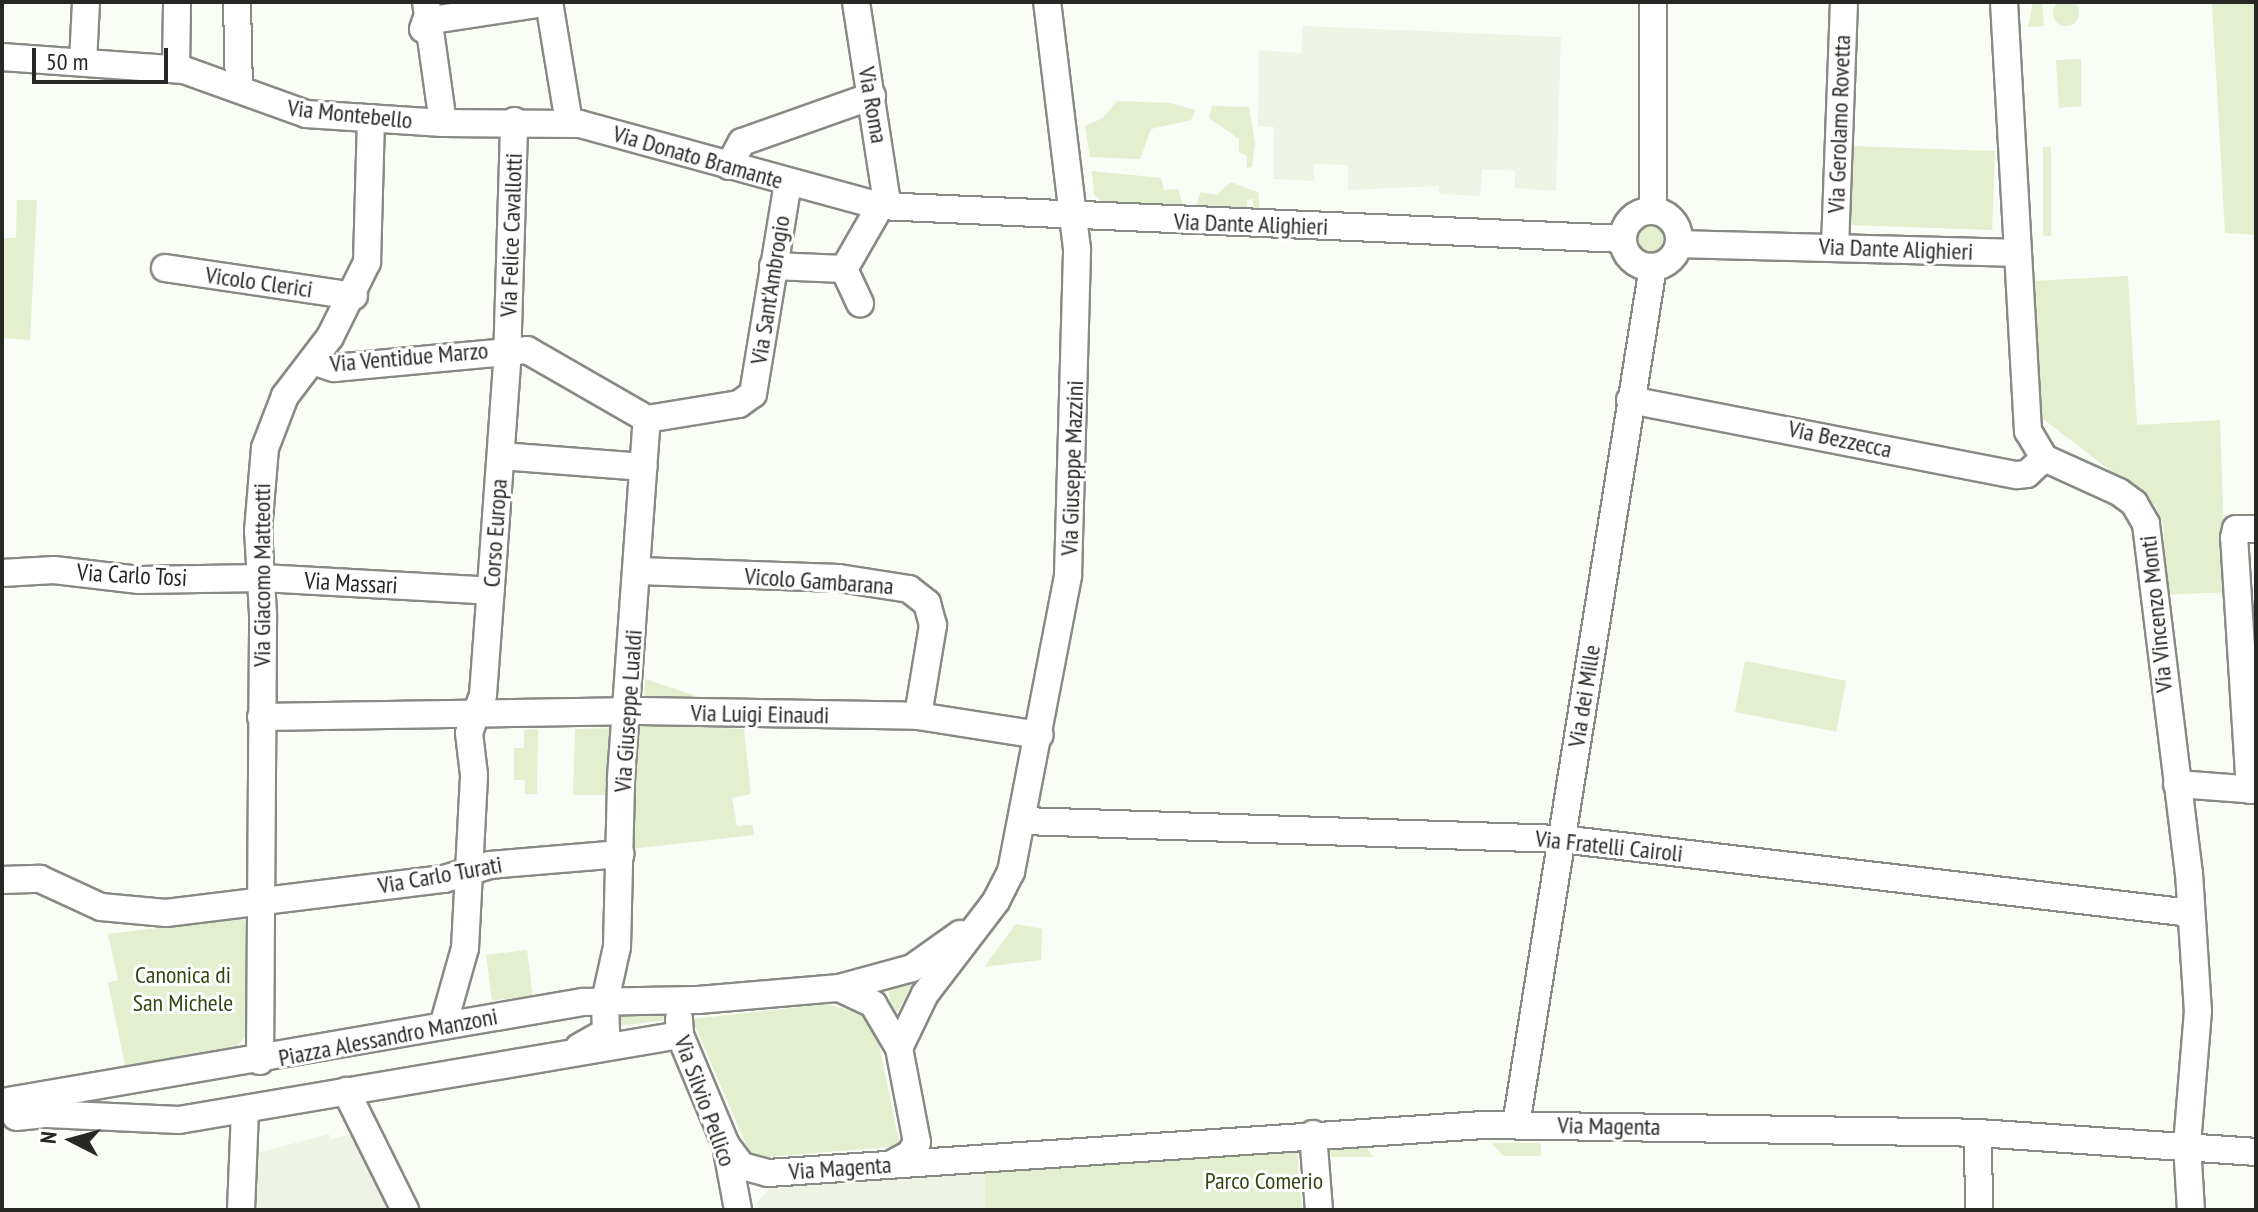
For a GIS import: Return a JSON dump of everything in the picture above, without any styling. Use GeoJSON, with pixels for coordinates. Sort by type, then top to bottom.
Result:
{"type":"FeatureCollection","features":[{"type":"Feature","properties":{"kind":"street"},"geometry":{"type":"LineString","coordinates":[[83,62],[86,2]]}},
{"type":"Feature","properties":{"kind":"street"},"geometry":{"type":"LineString","coordinates":[[176,66],[177,2]]}},
{"type":"Feature","properties":{"kind":"street"},"geometry":{"type":"LineString","coordinates":[[237,2],[239,89]]}},
{"type":"Feature","properties":{"kind":"street"},"geometry":{"type":"LineString","coordinates":[[443,123],[425,17],[549,2],[569,123]]}},
{"type":"Feature","properties":{"kind":"street","name":"Via Roma"},"geometry":{"type":"LineString","coordinates":[[856,2],[887,186],[879,206]]}},
{"type":"Feature","properties":{"kind":"street","name":"Via Giuseppe Mazzini"},"geometry":{"type":"LineString","coordinates":[[899,1048],[925,994],[1005,885],[1024,821],[1070,557],[1075,217],[1047,2]]}},
{"type":"Feature","properties":{"kind":"street"},"geometry":{"type":"LineString","coordinates":[[1653,2],[1653,210]]}},
{"type":"Feature","properties":{"kind":"street","name":"Via Gerolamo Rovetta"},"geometry":{"type":"LineString","coordinates":[[1835,247],[1844,2]]}},
{"type":"Feature","properties":{"kind":"street"},"geometry":{"type":"LineString","coordinates":[[2004,2],[2026,422],[2030,440],[2044,458]]}},
{"type":"Feature","properties":{"kind":"street","name":"Via Montebello"},"geometry":{"type":"LineString","coordinates":[[2,57],[176,66],[292,111],[443,123],[514,121]]}},
{"type":"Feature","properties":{"kind":"street"},"geometry":{"type":"LineString","coordinates":[[729,166],[742,142],[872,96]]}},
{"type":"Feature","properties":{"kind":"street","name":"Via Giacomo Matteotti"},"geometry":{"type":"LineString","coordinates":[[260,1061],[262,578],[258,527],[268,433],[285,396],[354,296],[369,256],[371,118]]}},
{"type":"Feature","properties":{"kind":"street","name":"Via Donato Bramante"},"geometry":{"type":"LineString","coordinates":[[514,121],[569,123],[879,206]]}},
{"type":"Feature","properties":{"kind":"street","name":"Via Felice Cavallotti"},"geometry":{"type":"LineString","coordinates":[[507,349],[514,121]]}},
{"type":"Feature","properties":{"kind":"street","name":"Via Sant'Ambrogio"},"geometry":{"type":"LineString","coordinates":[[647,419],[751,398],[788,182]]}},
{"type":"Feature","properties":{"kind":"street"},"geometry":{"type":"LineString","coordinates":[[844,269],[879,206]]}},
{"type":"Feature","properties":{"kind":"street","name":"Via Dante Alighieri"},"geometry":{"type":"LineString","coordinates":[[879,206],[1622,239]]}},
{"type":"Feature","properties":{"kind":"street"},"geometry":{"type":"LineString","coordinates":[[1653,210],[1672,220],[1679,244],[1669,260],[1653,267],[1630,258],[1622,239],[1629,221],[1653,210]]}},
{"type":"Feature","properties":{"kind":"street","name":"Via Dante Alighieri"},"geometry":{"type":"LineString","coordinates":[[1679,244],[2018,253]]}},
{"type":"Feature","properties":{"kind":"street"},"geometry":{"type":"LineString","coordinates":[[773,266],[844,269]]}},
{"type":"Feature","properties":{"kind":"street","name":"Via dei Mille"},"geometry":{"type":"LineString","coordinates":[[1516,1125],[1653,267]]}},
{"type":"Feature","properties":{"kind":"street","name":"Vicolo Clerici"},"geometry":{"type":"LineString","coordinates":[[165,268],[354,296]]}},
{"type":"Feature","properties":{"kind":"street"},"geometry":{"type":"LineString","coordinates":[[844,269],[860,304]]}},
{"type":"Feature","properties":{"kind":"street","name":"Via Ventidue Marzo"},"geometry":{"type":"LineString","coordinates":[[312,361],[334,368],[507,349],[539,353],[647,419]]}},
{"type":"Feature","properties":{"kind":"street","name":"Corso Europa"},"geometry":{"type":"LineString","coordinates":[[489,1017],[472,999],[465,948],[474,775],[469,733],[479,716],[491,591],[507,349]]}},
{"type":"Feature","properties":{"kind":"street","name":"Via Bezzecca"},"geometry":{"type":"LineString","coordinates":[[1630,400],[2017,475],[2027,474],[2044,458]]}},
{"type":"Feature","properties":{"kind":"street","name":"Via Giuseppe Lualdi"},"geometry":{"type":"LineString","coordinates":[[605,1001],[616,961],[621,778],[629,711],[647,419]]}},
{"type":"Feature","properties":{"kind":"street"},"geometry":{"type":"LineString","coordinates":[[501,456],[644,467]]}},
{"type":"Feature","properties":{"kind":"street","name":"Via Vincenzo Monti"},"geometry":{"type":"LineString","coordinates":[[2044,458],[2119,492],[2143,516],[2177,784],[2198,1011],[2187,1145],[2191,1210]]}},
{"type":"Feature","properties":{"kind":"street"},"geometry":{"type":"LineString","coordinates":[[2177,784],[2253,790],[2246,529]]}},
{"type":"Feature","properties":{"kind":"street","name":"Via Carlo Tosi"},"geometry":{"type":"LineString","coordinates":[[2,573],[54,570],[139,580],[262,578]]}},
{"type":"Feature","properties":{"kind":"street","name":"Vicolo Gambarana"},"geometry":{"type":"LineString","coordinates":[[638,571],[874,581],[909,589],[927,603],[933,636],[918,716]]}},
{"type":"Feature","properties":{"kind":"street","name":"Via Massari"},"geometry":{"type":"LineString","coordinates":[[262,578],[491,591]]}},
{"type":"Feature","properties":{"kind":"street","name":"Via Luigi Einaudi"},"geometry":{"type":"LineString","coordinates":[[261,717],[479,716],[629,711],[918,716],[1040,735]]}},
{"type":"Feature","properties":{"kind":"street","name":"Via Fratelli Cairoli"},"geometry":{"type":"LineString","coordinates":[[1024,821],[1561,839],[2191,913]]}},
{"type":"Feature","properties":{"kind":"street","name":"Via Carlo Turati"},"geometry":{"type":"LineString","coordinates":[[4,872],[40,879],[96,906],[128,911],[260,905],[469,872],[490,865],[621,854]]}},
{"type":"Feature","properties":{"kind":"street","name":"Via Giuseppe Mazzini"},"geometry":{"type":"LineString","coordinates":[[698,1000],[839,988],[912,968],[980,920]]}},
{"type":"Feature","properties":{"kind":"street","name":"Corso Europa"},"geometry":{"type":"LineString","coordinates":[[443,1026],[465,948]]}},
{"type":"Feature","properties":{"kind":"street"},"geometry":{"type":"LineString","coordinates":[[839,988],[873,1004],[899,1048],[918,1128],[914,1150],[891,1164]]}},
{"type":"Feature","properties":{"kind":"street","name":"Piazza Alessandro Manzoni"},"geometry":{"type":"LineString","coordinates":[[2,1102],[173,1077],[489,1017],[605,1001],[698,1000]]}},
{"type":"Feature","properties":{"kind":"street","name":"Via Silvio Pellico"},"geometry":{"type":"LineString","coordinates":[[698,1000],[680,1015],[680,1035],[726,1145],[740,1210]]}},
{"type":"Feature","properties":{"kind":"street","name":"Piazza Alessandro Manzoni"},"geometry":{"type":"LineString","coordinates":[[569,1051],[604,1035],[609,1019],[605,1001]]}},
{"type":"Feature","properties":{"kind":"street","name":"Piazza Alessandro Manzoni"},"geometry":{"type":"LineString","coordinates":[[2,1120],[47,1114],[165,1122],[245,1112],[569,1051],[680,1035]]}},
{"type":"Feature","properties":{"kind":"street"},"geometry":{"type":"LineString","coordinates":[[165,1122],[150,1112],[148,1104],[173,1077]]}},
{"type":"Feature","properties":{"kind":"street"},"geometry":{"type":"LineString","coordinates":[[346,1091],[405,1210]]}},
{"type":"Feature","properties":{"kind":"street"},"geometry":{"type":"LineString","coordinates":[[241,1210],[245,1112]]}},
{"type":"Feature","properties":{"kind":"street","name":"Via Magenta"},"geometry":{"type":"LineString","coordinates":[[726,1145],[742,1166],[768,1173],[1313,1134],[1516,1125],[1978,1133],[2255,1150]]}},
{"type":"Feature","properties":{"kind":"street","name":"Via Magenta"},"geometry":{"type":"LineString","coordinates":[[918,1128],[937,1153],[966,1159]]}},
{"type":"Feature","properties":{"kind":"street"},"geometry":{"type":"LineString","coordinates":[[1978,1133],[1979,1210]]}},
{"type":"Feature","properties":{"kind":"street"},"geometry":{"type":"LineString","coordinates":[[1313,1134],[1319,1210]]}},
{"type":"Feature","properties":{"kind":"street","name":"Via Silvio Pellico"},"geometry":{"type":"LineString","coordinates":[[740,1210],[749,1192],[768,1173]]}},
{"type":"Feature","properties":{"kind":"shaded area"},"geometry":{"type":"Polygon","coordinates":[[[1303,26],[1561,37],[1556,191],[1515,188],[1515,171],[1482,169],[1480,196],[1439,194],[1439,186],[1348,190],[1348,165],[1314,164],[1314,181],[1273,179],[1274,127],[1258,126],[1259,50],[1301,53],[1303,26]]]}},
{"type":"Feature","properties":{"kind":"shaded area"},"geometry":{"type":"Polygon","coordinates":[[[329,1134],[330,1139],[352,1134],[389,1210],[251,1210],[253,1154],[329,1134]]]}},
{"type":"Feature","properties":{"kind":"shaded area"},"geometry":{"type":"Polygon","coordinates":[[[985,1171],[985,1210],[758,1210],[757,1202],[772,1186],[985,1171]]]}},
{"type":"Feature","properties":{"kind":"green space"},"geometry":{"type":"Polygon","coordinates":[[[2066,0],[2075,4],[2079,13],[2075,22],[2066,26],[2057,22],[2053,13],[2057,4],[2066,0]]]}},
{"type":"Feature","properties":{"kind":"green space"},"geometry":{"type":"Polygon","coordinates":[[[2033,2],[2042,2],[2044,26],[2028,27],[2033,2]]]}},
{"type":"Feature","properties":{"kind":"green space"},"geometry":{"type":"Polygon","coordinates":[[[2212,2],[2256,2],[2256,235],[2225,233],[2212,2]]]}},
{"type":"Feature","properties":{"kind":"green space"},"geometry":{"type":"Polygon","coordinates":[[[2081,59],[2081,106],[2059,108],[2056,60],[2081,59]]]}},
{"type":"Feature","properties":{"kind":"green space"},"geometry":{"type":"Polygon","coordinates":[[[1117,101],[1171,103],[1195,110],[1191,120],[1151,129],[1140,159],[1090,157],[1085,126],[1103,118],[1117,101]]]}},
{"type":"Feature","properties":{"kind":"green space"},"geometry":{"type":"Polygon","coordinates":[[[1212,106],[1249,107],[1255,143],[1252,167],[1247,168],[1247,156],[1239,152],[1239,139],[1209,118],[1212,106]]]}},
{"type":"Feature","properties":{"kind":"green space"},"geometry":{"type":"Polygon","coordinates":[[[1849,146],[1995,151],[1992,230],[1846,225],[1849,146]]]}},
{"type":"Feature","properties":{"kind":"green space"},"geometry":{"type":"Polygon","coordinates":[[[2043,147],[2051,147],[2051,236],[2043,236],[2043,147]]]}},
{"type":"Feature","properties":{"kind":"green space"},"geometry":{"type":"Polygon","coordinates":[[[1092,171],[1161,178],[1164,190],[1178,189],[1183,205],[1101,201],[1094,194],[1092,171]]]}},
{"type":"Feature","properties":{"kind":"green space"},"geometry":{"type":"Polygon","coordinates":[[[1231,182],[1259,193],[1259,208],[1253,208],[1253,199],[1247,200],[1247,208],[1196,205],[1201,192],[1217,195],[1231,182]]]}},
{"type":"Feature","properties":{"kind":"green space"},"geometry":{"type":"Polygon","coordinates":[[[17,200],[37,200],[30,340],[2,338],[2,238],[16,238],[17,200]]]}},
{"type":"Feature","properties":{"kind":"green space"},"geometry":{"type":"Polygon","coordinates":[[[1652,223],[1663,228],[1668,239],[1663,250],[1652,255],[1641,250],[1636,239],[1641,228],[1652,223]]]}},
{"type":"Feature","properties":{"kind":"green space"},"geometry":{"type":"Polygon","coordinates":[[[2128,276],[2137,425],[2220,420],[2226,592],[2168,595],[2163,524],[2155,505],[2042,418],[2033,281],[2128,276]]]}},
{"type":"Feature","properties":{"kind":"green space"},"geometry":{"type":"Polygon","coordinates":[[[1745,661],[1846,681],[1836,732],[1735,712],[1745,661]]]}},
{"type":"Feature","properties":{"kind":"green space"},"geometry":{"type":"Polygon","coordinates":[[[645,679],[693,695],[690,702],[644,701],[645,679]]]}},
{"type":"Feature","properties":{"kind":"green space"},"geometry":{"type":"Polygon","coordinates":[[[638,725],[744,729],[751,794],[732,798],[737,826],[753,825],[754,835],[630,849],[630,773],[638,725]]]}},
{"type":"Feature","properties":{"kind":"green space"},"geometry":{"type":"Polygon","coordinates":[[[618,728],[612,795],[573,795],[575,729],[618,728]]]}},
{"type":"Feature","properties":{"kind":"green space"},"geometry":{"type":"Polygon","coordinates":[[[538,729],[537,794],[525,794],[525,780],[514,780],[514,748],[524,748],[524,730],[538,729]]]}},
{"type":"Feature","properties":{"kind":"green space","name":"Canonica di San Michele"},"geometry":{"type":"Polygon","coordinates":[[[242,918],[250,925],[249,1033],[234,1049],[126,1070],[108,983],[118,980],[108,934],[242,918]]]}},
{"type":"Feature","properties":{"kind":"green space"},"geometry":{"type":"Polygon","coordinates":[[[1016,924],[1042,929],[1041,960],[984,967],[1016,924]]]}},
{"type":"Feature","properties":{"kind":"green space"},"geometry":{"type":"Polygon","coordinates":[[[527,950],[533,996],[492,1001],[486,955],[527,950]]]}},
{"type":"Feature","properties":{"kind":"green space"},"geometry":{"type":"Polygon","coordinates":[[[916,978],[898,1011],[891,1012],[888,987],[916,978]]]}},
{"type":"Feature","properties":{"kind":"green space"},"geometry":{"type":"Polygon","coordinates":[[[827,1004],[863,1014],[876,1030],[900,1146],[752,1158],[692,1019],[827,1004]]]}},
{"type":"Feature","properties":{"kind":"green space"},"geometry":{"type":"Polygon","coordinates":[[[617,1010],[668,1014],[666,1020],[619,1026],[617,1010]]]}},
{"type":"Feature","properties":{"kind":"green space"},"geometry":{"type":"Polygon","coordinates":[[[1363,1143],[1373,1157],[1331,1157],[1330,1144],[1363,1143]]]}},
{"type":"Feature","properties":{"kind":"green space"},"geometry":{"type":"Polygon","coordinates":[[[1492,1143],[1541,1143],[1541,1156],[1503,1156],[1492,1143]]]}},
{"type":"Feature","properties":{"kind":"green space","name":"Parco Comerio"},"geometry":{"type":"Polygon","coordinates":[[[1297,1149],[1302,1210],[985,1210],[985,1171],[1297,1149]]]}}]}
